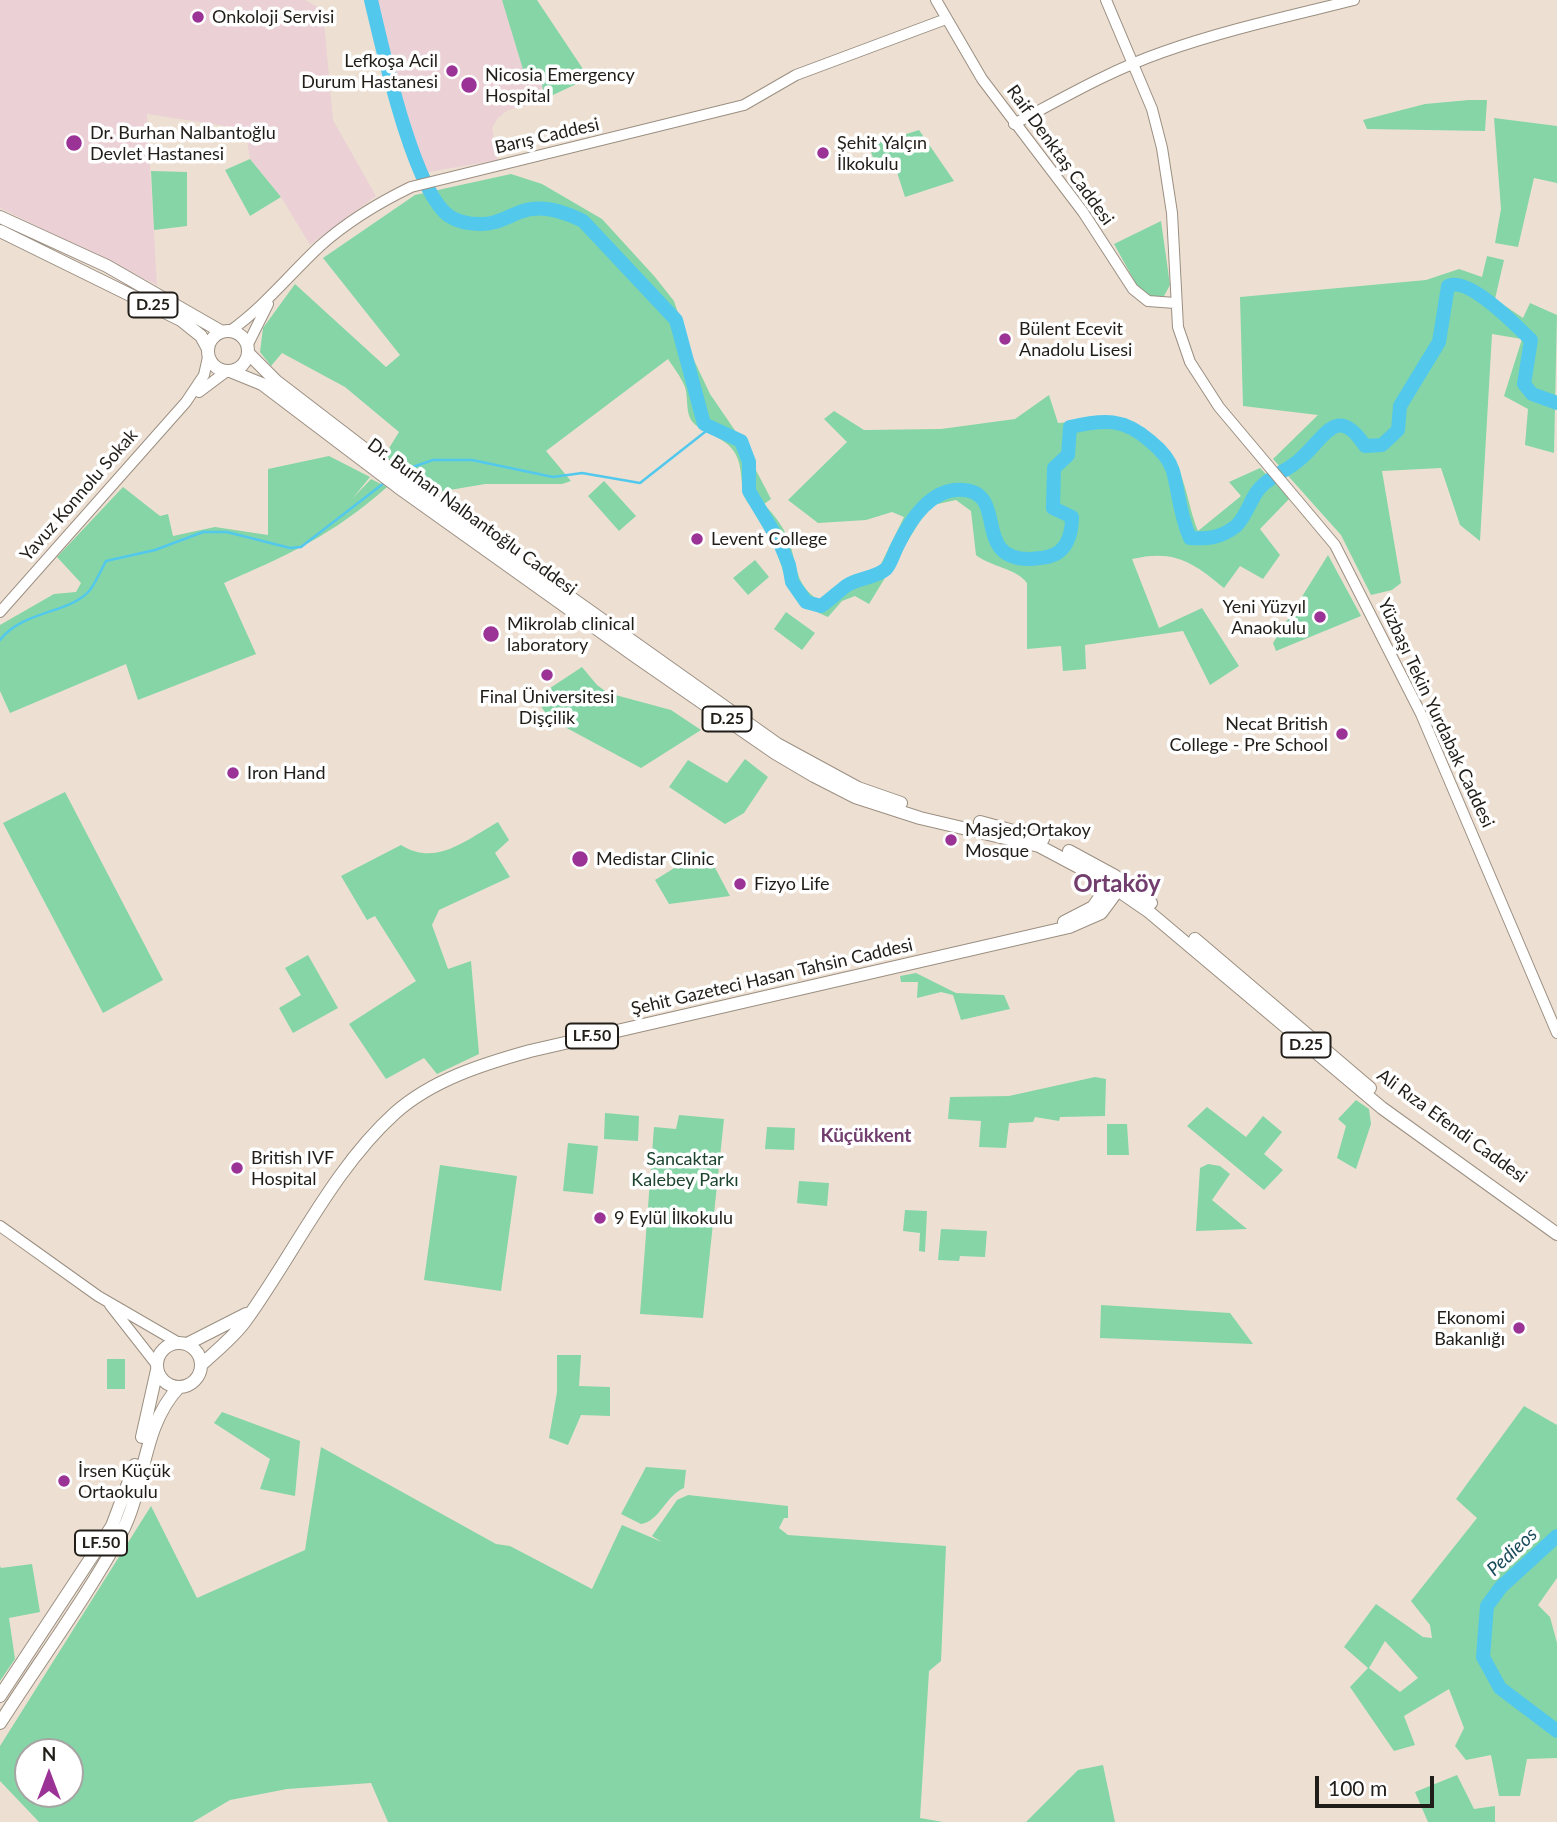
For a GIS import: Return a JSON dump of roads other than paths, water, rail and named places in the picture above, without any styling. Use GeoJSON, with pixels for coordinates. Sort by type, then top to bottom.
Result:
{"type":"FeatureCollection","features":[{"type":"Feature","properties":{"kind":"main road","name":"D.25"},"geometry":{"type":"LineString","coordinates":[[0,217],[93,259],[226,332],[241,336],[248,349]]}},
{"type":"Feature","properties":{"kind":"main road","name":"D.25"},"geometry":{"type":"LineString","coordinates":[[0,231],[181,320],[201,336],[215,367],[228,371]]}},
{"type":"Feature","properties":{"kind":"main road"},"geometry":{"type":"LineString","coordinates":[[208,353],[212,338],[226,332]]}},
{"type":"Feature","properties":{"kind":"main road"},"geometry":{"type":"LineString","coordinates":[[228,371],[242,365],[248,349]]}},
{"type":"Feature","properties":{"kind":"main road","name":"Dr. Burhan Nalbantoğlu Caddesi"},"geometry":{"type":"LineString","coordinates":[[248,349],[276,381],[379,467]]}},
{"type":"Feature","properties":{"kind":"main road","name":"Dr. Burhan Nalbantoğlu Caddesi"},"geometry":{"type":"LineString","coordinates":[[228,371],[262,384],[635,656],[814,776],[855,797],[920,817],[1039,846],[1116,883]]}},
{"type":"Feature","properties":{"kind":"main road","name":"Dr. Burhan Nalbantoğlu Caddesi"},"geometry":{"type":"LineString","coordinates":[[402,484],[818,769],[858,788],[920,809],[1027,834],[1099,867]]}},
{"type":"Feature","properties":{"kind":"main road","name":"Ali Rıza Efendi Caddesi"},"geometry":{"type":"LineString","coordinates":[[1099,867],[1382,1108],[1557,1234]]}},
{"type":"Feature","properties":{"kind":"main road"},"geometry":{"type":"LineString","coordinates":[[1107,908],[1116,883]]}},
{"type":"Feature","properties":{"kind":"main road","name":"Ali Rıza Efendi Caddesi"},"geometry":{"type":"LineString","coordinates":[[1116,883],[1275,1006],[1403,1116],[1557,1225]]}},
{"type":"Feature","properties":{"kind":"main road","name":"Şehit Gazeteci Hasan Tahsin Caddesi"},"geometry":{"type":"LineString","coordinates":[[201,1365],[245,1322],[361,1150],[396,1112],[428,1089],[450,1078],[515,1055],[1038,933],[1093,907],[1116,883]]}},
{"type":"Feature","properties":{"kind":"main road"},"geometry":{"type":"LineString","coordinates":[[1107,908],[1128,904],[1143,907]]}},
{"type":"Feature","properties":{"kind":"main road","name":"Şehit Gazeteci Hasan Tahsin Caddesi"},"geometry":{"type":"LineString","coordinates":[[1038,933],[1049,933],[1090,920],[1107,908]]}},
{"type":"Feature","properties":{"kind":"main road","name":"Şehit Gazeteci Hasan Tahsin Caddesi"},"geometry":{"type":"LineString","coordinates":[[183,1344],[252,1311]]}},
{"type":"Feature","properties":{"kind":"main road"},"geometry":{"type":"LineString","coordinates":[[183,1344],[197,1352],[201,1365]]}},
{"type":"Feature","properties":{"kind":"main road","name":"LF.50"},"geometry":{"type":"LineString","coordinates":[[0,1696],[112,1526],[133,1476],[157,1368],[166,1347],[183,1344]]}},
{"type":"Feature","properties":{"kind":"main road","name":"LF.50"},"geometry":{"type":"LineString","coordinates":[[0,1723],[120,1535],[135,1500],[154,1426],[179,1387],[196,1380],[201,1365]]}},
{"type":"Feature","properties":{"kind":"main road"},"geometry":{"type":"LineString","coordinates":[[157,1368],[165,1382],[179,1387]]}},
{"type":"Feature","properties":{"kind":"street","name":"Raif Denktaş Caddesi"},"geometry":{"type":"LineString","coordinates":[[936,0],[1014,124],[1083,212],[1139,297],[1159,303],[1175,303]]}},
{"type":"Feature","properties":{"kind":"street","name":"Yüzbaşı Tekin Yurdabak Caddesi"},"geometry":{"type":"LineString","coordinates":[[1107,0],[1152,109],[1167,172],[1175,303],[1183,345],[1204,386],[1335,545],[1421,714],[1462,802],[1557,1033]]}},
{"type":"Feature","properties":{"kind":"street"},"geometry":{"type":"LineString","coordinates":[[1014,124],[1133,64],[1222,33],[1354,0]]}},
{"type":"Feature","properties":{"kind":"street","name":"Barış Caddesi"},"geometry":{"type":"LineString","coordinates":[[273,295],[344,226],[374,205],[411,187],[744,105],[796,75],[946,19]]}},
{"type":"Feature","properties":{"kind":"street"},"geometry":{"type":"LineString","coordinates":[[226,332],[273,295]]}},
{"type":"Feature","properties":{"kind":"street"},"geometry":{"type":"LineString","coordinates":[[248,349],[273,295]]}},
{"type":"Feature","properties":{"kind":"street","name":"Yavuz Konnolu Sokak"},"geometry":{"type":"LineString","coordinates":[[0,612],[186,402],[204,375],[208,353]]}},
{"type":"Feature","properties":{"kind":"street","name":"Yavuz Konnolu Sokak"},"geometry":{"type":"LineString","coordinates":[[186,402],[228,371]]}},
{"type":"Feature","properties":{"kind":"street"},"geometry":{"type":"LineString","coordinates":[[0,1226],[108,1303],[183,1344]]}},
{"type":"Feature","properties":{"kind":"street"},"geometry":{"type":"LineString","coordinates":[[108,1303],[157,1368]]}},
{"type":"Feature","properties":{"kind":"waterway"},"geometry":{"type":"LineString","coordinates":[[371,0],[411,148],[436,201],[449,216],[468,223],[490,223],[536,209],[560,212],[583,221],[676,320],[704,424],[741,441],[749,462],[749,491],[779,541],[789,565],[792,582],[806,602],[821,606],[850,583],[886,569],[903,535],[923,507],[942,493],[952,490],[977,494],[985,502],[995,538],[1001,549],[1012,556],[1029,559],[1057,553],[1068,540],[1072,517],[1053,508],[1054,468],[1068,455],[1070,427],[1082,424],[1113,422],[1140,433],[1161,451],[1171,466],[1190,538],[1209,538],[1225,533],[1236,526],[1263,485],[1298,461],[1331,429],[1346,427],[1355,433],[1365,446],[1382,445],[1398,430],[1400,406],[1439,342],[1448,286],[1457,285],[1479,295],[1531,340],[1524,384],[1532,394],[1557,403]]}},
{"type":"Feature","properties":{"kind":"waterway"},"geometry":{"type":"LineString","coordinates":[[401,471],[433,460],[472,460],[553,477],[582,473],[640,483],[710,428]]}},
{"type":"Feature","properties":{"kind":"waterway"},"geometry":{"type":"LineString","coordinates":[[0,640],[21,623],[81,598],[90,590],[106,561],[155,550],[203,532],[227,532],[290,548],[301,547],[384,483]]}},
{"type":"Feature","properties":{"kind":"waterway","name":"Pedieos"},"geometry":{"type":"LineString","coordinates":[[1557,1536],[1501,1587],[1487,1606],[1483,1657],[1500,1688],[1557,1731]]}},
{"type":"Feature","properties":{"kind":"place","name":"Onkoloji Servisi"},"geometry":{"type":"Point","coordinates":[198,17]}},
{"type":"Feature","properties":{"kind":"place","name":"Lefkoşa Acil Durum Hastanesi"},"geometry":{"type":"Point","coordinates":[452,71]}},
{"type":"Feature","properties":{"kind":"place","name":"Nicosia Emergency Hospital"},"geometry":{"type":"Point","coordinates":[469,85]}},
{"type":"Feature","properties":{"kind":"place","name":"Dr. Burhan Nalbantoğlu Devlet Hastanesi"},"geometry":{"type":"Point","coordinates":[74,143]}},
{"type":"Feature","properties":{"kind":"place","name":"Şehit Yalçın İlkokulu"},"geometry":{"type":"Point","coordinates":[823,153]}},
{"type":"Feature","properties":{"kind":"place","name":"Bülent Ecevit Anadolu Lisesi"},"geometry":{"type":"Point","coordinates":[1005,339]}},
{"type":"Feature","properties":{"kind":"place","name":"Levent College"},"geometry":{"type":"Point","coordinates":[697,539]}},
{"type":"Feature","properties":{"kind":"place","name":"Yeni Yüzyıl Anaokulu"},"geometry":{"type":"Point","coordinates":[1320,617]}},
{"type":"Feature","properties":{"kind":"place","name":"Mikrolab clinical laboratory"},"geometry":{"type":"Point","coordinates":[491,634]}},
{"type":"Feature","properties":{"kind":"place","name":"Final Üniversitesi Dişçilik"},"geometry":{"type":"Point","coordinates":[547,675]}},
{"type":"Feature","properties":{"kind":"place","name":"Necat British College - Pre School"},"geometry":{"type":"Point","coordinates":[1342,734]}},
{"type":"Feature","properties":{"kind":"place","name":"Iron Hand"},"geometry":{"type":"Point","coordinates":[233,773]}},
{"type":"Feature","properties":{"kind":"place","name":"Masjed;Ortakoy Mosque"},"geometry":{"type":"Point","coordinates":[951,840]}},
{"type":"Feature","properties":{"kind":"place","name":"Medistar Clinic"},"geometry":{"type":"Point","coordinates":[580,859]}},
{"type":"Feature","properties":{"kind":"place","name":"Fizyo Life"},"geometry":{"type":"Point","coordinates":[740,884]}},
{"type":"Feature","properties":{"kind":"place","name":"British IVF Hospital"},"geometry":{"type":"Point","coordinates":[237,1168]}},
{"type":"Feature","properties":{"kind":"place","name":"9 Eylül İlkokulu"},"geometry":{"type":"Point","coordinates":[600,1218]}},
{"type":"Feature","properties":{"kind":"place","name":"Ekonomi Bakanlığı"},"geometry":{"type":"Point","coordinates":[1519,1328]}},
{"type":"Feature","properties":{"kind":"place","name":"İrsen Küçük Ortaokulu"},"geometry":{"type":"Point","coordinates":[64,1481]}},
{"type":"Feature","properties":{"kind":"district","name":"Ortaköy"},"geometry":{"type":"Point","coordinates":[1117,884]}},
{"type":"Feature","properties":{"kind":"district","name":"Küçükkent"},"geometry":{"type":"Point","coordinates":[866,1136]}},
{"type":"Feature","properties":{"kind":"park label","name":"Sancaktar Kalebey Parkı"},"geometry":{"type":"Point","coordinates":[685,1169]}}]}
